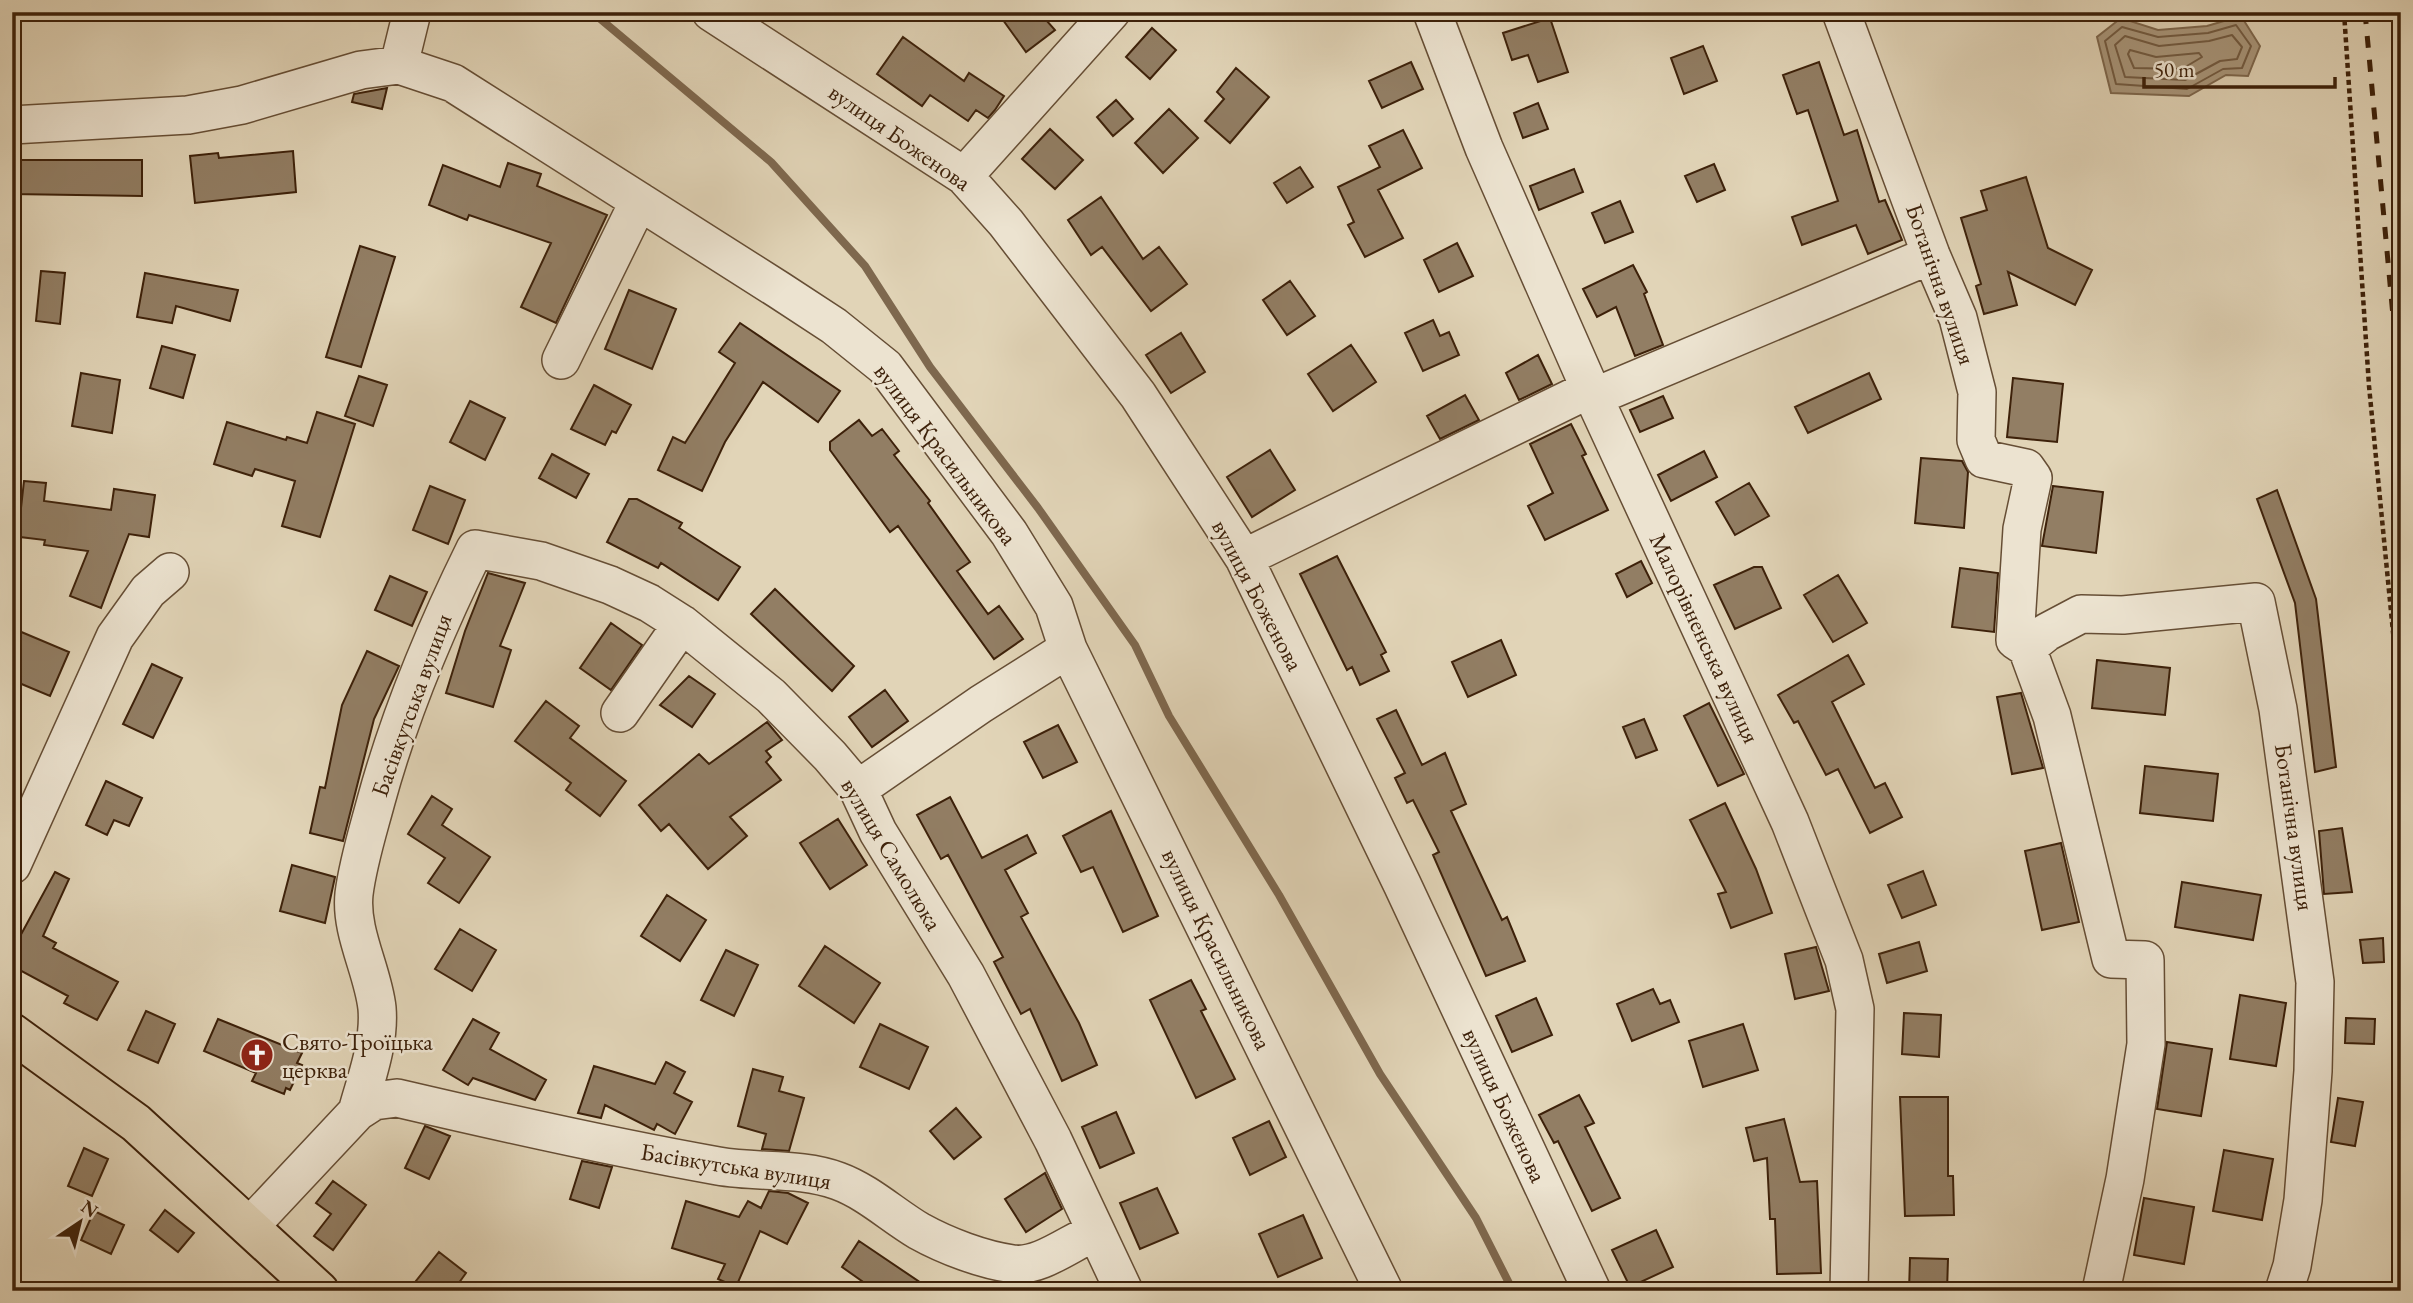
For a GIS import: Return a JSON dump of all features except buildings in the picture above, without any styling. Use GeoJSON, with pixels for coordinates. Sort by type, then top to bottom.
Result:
{"type":"FeatureCollection","features":[{"type":"Feature","properties":{"kind":"main road"},"geometry":{"type":"LineString","coordinates":[[12,1033],[136,1123],[319,1291]]}},
{"type":"Feature","properties":{"kind":"street"},"geometry":{"type":"LineString","coordinates":[[399,65],[412,12]]}},
{"type":"Feature","properties":{"kind":"street","name":"вулиця Боженова"},"geometry":{"type":"LineString","coordinates":[[712,12],[964,176],[1006,223],[1138,395],[1244,558],[1402,884],[1592,1291]]}},
{"type":"Feature","properties":{"kind":"street"},"geometry":{"type":"LineString","coordinates":[[964,176],[1111,12]]}},
{"type":"Feature","properties":{"kind":"street","name":"Малорівненська вулиця"},"geometry":{"type":"LineString","coordinates":[[1432,12],[1484,148],[1592,393],[1790,822],[1843,960],[1855,1009],[1849,1291]]}},
{"type":"Feature","properties":{"kind":"street","name":"Ботанічна вулиця"},"geometry":{"type":"LineString","coordinates":[[1841,12],[1931,255],[1958,318],[1977,392],[1976,440],[1984,459],[2026,468],[2033,478],[2022,528],[2015,640],[2028,648],[2052,716],[2111,959],[2146,960],[2146,1044],[2125,1179],[2101,1291]]}},
{"type":"Feature","properties":{"kind":"street","name":"вулиця Красильникова"},"geometry":{"type":"LineString","coordinates":[[12,125],[188,115],[242,106],[361,70],[399,65],[453,83],[834,326],[885,367],[1009,533],[1054,606],[1068,649],[1384,1291]]}},
{"type":"Feature","properties":{"kind":"street"},"geometry":{"type":"LineString","coordinates":[[561,360],[639,201]]}},
{"type":"Feature","properties":{"kind":"street"},"geometry":{"type":"LineString","coordinates":[[1244,558],[1592,393],[1931,255]]}},
{"type":"Feature","properties":{"kind":"street","name":"вулиця Самолюка"},"geometry":{"type":"LineString","coordinates":[[475,548],[541,561],[610,585],[682,624],[771,696],[858,789],[878,832],[966,975],[1053,1140],[1124,1291]]}},
{"type":"Feature","properties":{"kind":"street","name":"Басівкутська вулиця"},"geometry":{"type":"LineString","coordinates":[[357,1112],[374,1054],[377,1009],[354,897],[365,841],[410,695],[444,611],[475,548]]}},
{"type":"Feature","properties":{"kind":"street"},"geometry":{"type":"LineString","coordinates":[[12,865],[115,637],[139,602],[170,572]]}},
{"type":"Feature","properties":{"kind":"street","name":"Ботанічна вулиця"},"geometry":{"type":"LineString","coordinates":[[2028,648],[2047,632],[2081,614],[2123,615],[2256,602],[2278,709],[2315,982],[2313,1071],[2303,1200],[2292,1266],[2284,1291]]}},
{"type":"Feature","properties":{"kind":"street"},"geometry":{"type":"LineString","coordinates":[[620,713],[682,624]]}},
{"type":"Feature","properties":{"kind":"street"},"geometry":{"type":"LineString","coordinates":[[858,789],[981,704],[1068,649]]}},
{"type":"Feature","properties":{"kind":"street","name":"Басівкутська вулиця"},"geometry":{"type":"LineString","coordinates":[[250,1226],[357,1112],[374,1101],[397,1098],[715,1166],[810,1173],[838,1181],[865,1194],[919,1231],[942,1242],[1017,1265],[1043,1258],[1096,1232]]}},
{"type":"Feature","properties":{"kind":"path"},"geometry":{"type":"LineString","coordinates":[[2344,12],[2368,386],[2401,714]]}},
{"type":"Feature","properties":{"kind":"water"},"geometry":{"type":"Polygon","coordinates":[[[2241,16],[2260,46],[2248,76],[2226,75],[2189,96],[2111,93],[2097,37],[2121,18],[2158,30],[2207,26],[2241,16]]]}},
{"type":"Feature","properties":{"kind":"waterway"},"geometry":{"type":"LineString","coordinates":[[12,21],[33,12]]}},
{"type":"Feature","properties":{"kind":"waterway"},"geometry":{"type":"LineString","coordinates":[[592,12],[771,162],[865,266],[930,367],[1038,508],[1135,645],[1169,716],[1279,895],[1380,1074],[1476,1218],[1513,1291]]}},
{"type":"Feature","properties":{"kind":"railway"},"geometry":{"type":"LineString","coordinates":[[2365,12],[2401,403]]}},
{"type":"Feature","properties":{"kind":"place","name":"Свято-Троїцька церква"},"geometry":{"type":"Point","coordinates":[257,1055]}}]}
